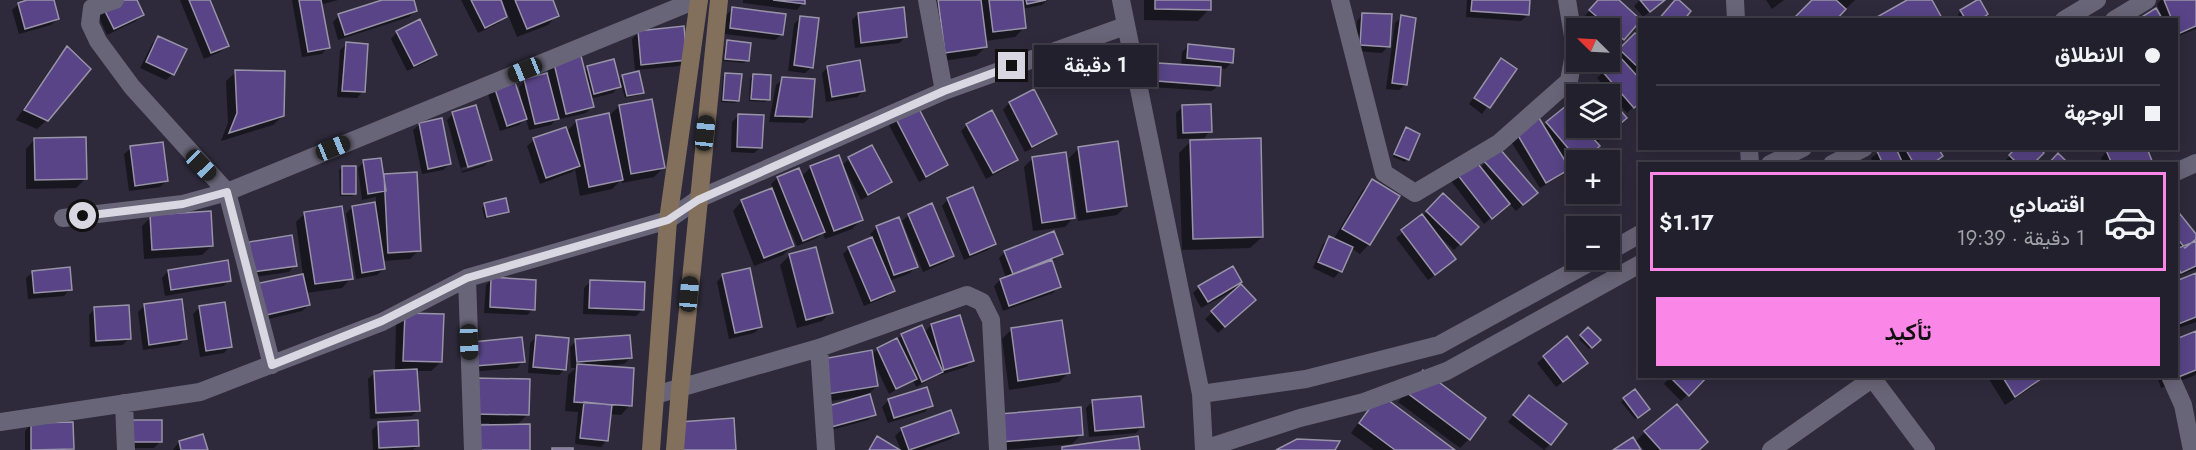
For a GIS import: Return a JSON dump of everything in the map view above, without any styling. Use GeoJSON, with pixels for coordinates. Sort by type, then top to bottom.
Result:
{"type":"FeatureCollection","features":[{"type":"Feature","properties":{"kind":"street"},"geometry":{"type":"LineString","coordinates":[[116,0],[91,4],[90,24],[98,41],[132,87],[227,192],[272,365]]}},
{"type":"Feature","properties":{"kind":"street"},"geometry":{"type":"LineString","coordinates":[[63,218],[183,204],[227,192],[697,0],[668,220],[651,450]]}},
{"type":"Feature","properties":{"kind":"street"},"geometry":{"type":"LineString","coordinates":[[675,450],[719,0]]}},
{"type":"Feature","properties":{"kind":"street"},"geometry":{"type":"LineString","coordinates":[[927,0],[944,91]]}},
{"type":"Feature","properties":{"kind":"street"},"geometry":{"type":"LineString","coordinates":[[1121,0],[1201,394],[1204,449],[1300,418],[1365,402],[1447,371],[1638,265]]}},
{"type":"Feature","properties":{"kind":"street"},"geometry":{"type":"LineString","coordinates":[[1340,0],[1383,173],[1415,193],[1499,143],[1569,81],[1575,48],[1567,0]]}},
{"type":"Feature","properties":{"kind":"street"},"geometry":{"type":"LineString","coordinates":[[1735,0],[1737,18]]}},
{"type":"Feature","properties":{"kind":"street"},"geometry":{"type":"LineString","coordinates":[[2067,18],[2097,0]]}},
{"type":"Feature","properties":{"kind":"street"},"geometry":{"type":"LineString","coordinates":[[2117,18],[2147,0]]}},
{"type":"Feature","properties":{"kind":"street"},"geometry":{"type":"LineString","coordinates":[[0,422],[200,392],[382,321],[467,278],[668,220],[698,200],[944,91],[1125,26]]}},
{"type":"Feature","properties":{"kind":"street"},"geometry":{"type":"LineString","coordinates":[[1774,162],[1799,150]]}},
{"type":"Feature","properties":{"kind":"street"},"geometry":{"type":"LineString","coordinates":[[1836,162],[1860,150]]}},
{"type":"Feature","properties":{"kind":"street"},"geometry":{"type":"LineString","coordinates":[[2178,171],[2196,164]]}},
{"type":"Feature","properties":{"kind":"street"},"geometry":{"type":"LineString","coordinates":[[1620,245],[1638,235]]}},
{"type":"Feature","properties":{"kind":"street"},"geometry":{"type":"LineString","coordinates":[[1201,394],[1306,379],[1439,345],[1576,270]]}},
{"type":"Feature","properties":{"kind":"street"},"geometry":{"type":"LineString","coordinates":[[467,278],[473,450]]}},
{"type":"Feature","properties":{"kind":"street"},"geometry":{"type":"LineString","coordinates":[[655,395],[819,348],[967,295],[982,302],[991,320],[998,450]]}},
{"type":"Feature","properties":{"kind":"street"},"geometry":{"type":"LineString","coordinates":[[819,348],[826,450]]}},
{"type":"Feature","properties":{"kind":"street"},"geometry":{"type":"LineString","coordinates":[[1771,450],[1874,378],[1926,450]]}},
{"type":"Feature","properties":{"kind":"street"},"geometry":{"type":"LineString","coordinates":[[2171,378],[2189,404],[2192,450]]}},
{"type":"Feature","properties":{"kind":"street"},"geometry":{"type":"LineString","coordinates":[[124,404],[126,450]]}},
{"type":"Feature","properties":{"kind":"building"},"geometry":{"type":"Polygon","coordinates":[[[27,0],[54,0],[59,19],[25,29],[18,3],[27,0]]]}},
{"type":"Feature","properties":{"kind":"building"},"geometry":{"type":"Polygon","coordinates":[[[119,0],[137,0],[144,15],[114,29],[103,7],[119,0]]]}},
{"type":"Feature","properties":{"kind":"building"},"geometry":{"type":"Polygon","coordinates":[[[189,0],[210,0],[229,46],[211,53],[189,0]]]}},
{"type":"Feature","properties":{"kind":"building"},"geometry":{"type":"Polygon","coordinates":[[[299,0],[321,0],[330,48],[308,52],[299,0]]]}},
{"type":"Feature","properties":{"kind":"building"},"geometry":{"type":"Polygon","coordinates":[[[382,0],[414,0],[417,11],[345,35],[338,14],[382,0]]]}},
{"type":"Feature","properties":{"kind":"building"},"geometry":{"type":"Polygon","coordinates":[[[471,0],[501,0],[507,17],[485,28],[471,0]]]}},
{"type":"Feature","properties":{"kind":"building"},"geometry":{"type":"Polygon","coordinates":[[[515,0],[553,0],[559,16],[527,29],[515,0]]]}},
{"type":"Feature","properties":{"kind":"building"},"geometry":{"type":"Polygon","coordinates":[[[773,0],[805,0],[805,4],[773,0]]]}},
{"type":"Feature","properties":{"kind":"building"},"geometry":{"type":"Polygon","coordinates":[[[938,0],[981,0],[987,47],[945,53],[938,0]]]}},
{"type":"Feature","properties":{"kind":"building"},"geometry":{"type":"Polygon","coordinates":[[[989,0],[1023,0],[1026,28],[993,32],[989,0]]]}},
{"type":"Feature","properties":{"kind":"building"},"geometry":{"type":"Polygon","coordinates":[[[1026,0],[1046,0],[1027,4],[1026,0]]]}},
{"type":"Feature","properties":{"kind":"building"},"geometry":{"type":"Polygon","coordinates":[[[1155,0],[1211,0],[1211,10],[1155,9],[1155,0]]]}},
{"type":"Feature","properties":{"kind":"building"},"geometry":{"type":"Polygon","coordinates":[[[1472,0],[1530,0],[1529,15],[1471,11],[1472,0]]]}},
{"type":"Feature","properties":{"kind":"building"},"geometry":{"type":"Polygon","coordinates":[[[1598,0],[1619,0],[1639,18],[1638,24],[1624,40],[1620,37],[1620,18],[1598,18],[1589,10],[1598,0]]]}},
{"type":"Feature","properties":{"kind":"building"},"geometry":{"type":"Polygon","coordinates":[[[1640,0],[1665,0],[1650,12],[1640,0]]]}},
{"type":"Feature","properties":{"kind":"building"},"geometry":{"type":"Polygon","coordinates":[[[1675,0],[1679,0],[1691,11],[1686,18],[1660,18],[1675,0]]]}},
{"type":"Feature","properties":{"kind":"building"},"geometry":{"type":"Polygon","coordinates":[[[1812,0],[1836,0],[1846,9],[1838,18],[1798,18],[1796,16],[1812,0]]]}},
{"type":"Feature","properties":{"kind":"building"},"geometry":{"type":"Polygon","coordinates":[[[1907,0],[1932,0],[1942,18],[1878,18],[1907,0]]]}},
{"type":"Feature","properties":{"kind":"building"},"geometry":{"type":"Polygon","coordinates":[[[1980,0],[1988,14],[1983,18],[1965,18],[1960,10],[1980,0]]]}},
{"type":"Feature","properties":{"kind":"building"},"geometry":{"type":"Polygon","coordinates":[[[2164,0],[2196,0],[2196,26],[2178,34],[2178,18],[2171,18],[2164,0]]]}},
{"type":"Feature","properties":{"kind":"building"},"geometry":{"type":"Polygon","coordinates":[[[732,7],[786,14],[783,35],[730,28],[732,7]]]}},
{"type":"Feature","properties":{"kind":"building"},"geometry":{"type":"Polygon","coordinates":[[[904,7],[907,37],[861,43],[858,13],[904,7]]]}},
{"type":"Feature","properties":{"kind":"building"},"geometry":{"type":"Polygon","coordinates":[[[2156,8],[2162,18],[2140,18],[2156,8]]]}},
{"type":"Feature","properties":{"kind":"building"},"geometry":{"type":"Polygon","coordinates":[[[1362,13],[1392,14],[1390,47],[1360,45],[1362,13]]]}},
{"type":"Feature","properties":{"kind":"building"},"geometry":{"type":"Polygon","coordinates":[[[1401,15],[1416,18],[1407,85],[1392,83],[1401,15]]]}},
{"type":"Feature","properties":{"kind":"building"},"geometry":{"type":"Polygon","coordinates":[[[800,16],[819,18],[813,68],[794,65],[800,16]]]}},
{"type":"Feature","properties":{"kind":"building"},"geometry":{"type":"Polygon","coordinates":[[[420,19],[437,55],[414,66],[396,31],[420,19]]]}},
{"type":"Feature","properties":{"kind":"building"},"geometry":{"type":"Polygon","coordinates":[[[684,26],[687,60],[641,65],[638,31],[684,26]]]}},
{"type":"Feature","properties":{"kind":"building"},"geometry":{"type":"Polygon","coordinates":[[[1635,33],[1638,35],[1638,67],[1620,50],[1635,33]]]}},
{"type":"Feature","properties":{"kind":"building"},"geometry":{"type":"Polygon","coordinates":[[[158,36],[187,49],[174,75],[146,62],[158,36]]]}},
{"type":"Feature","properties":{"kind":"building"},"geometry":{"type":"Polygon","coordinates":[[[727,40],[751,43],[749,61],[725,59],[727,40]]]}},
{"type":"Feature","properties":{"kind":"building"},"geometry":{"type":"Polygon","coordinates":[[[346,42],[368,44],[365,92],[342,91],[346,42]]]}},
{"type":"Feature","properties":{"kind":"building"},"geometry":{"type":"Polygon","coordinates":[[[1188,44],[1234,49],[1233,63],[1187,58],[1188,44]]]}},
{"type":"Feature","properties":{"kind":"building"},"geometry":{"type":"Polygon","coordinates":[[[67,46],[91,69],[48,121],[24,110],[67,46]]]}},
{"type":"Feature","properties":{"kind":"building"},"geometry":{"type":"Polygon","coordinates":[[[580,52],[594,107],[566,114],[553,59],[580,52]]]}},
{"type":"Feature","properties":{"kind":"building"},"geometry":{"type":"Polygon","coordinates":[[[1620,57],[1638,77],[1638,105],[1634,108],[1620,92],[1620,84],[1613,84],[1603,72],[1620,72],[1620,57]]]}},
{"type":"Feature","properties":{"kind":"building"},"geometry":{"type":"Polygon","coordinates":[[[1501,58],[1517,69],[1490,108],[1474,98],[1501,58]]]}},
{"type":"Feature","properties":{"kind":"building"},"geometry":{"type":"Polygon","coordinates":[[[614,59],[621,87],[594,94],[587,66],[614,59]]]}},
{"type":"Feature","properties":{"kind":"building"},"geometry":{"type":"Polygon","coordinates":[[[860,60],[865,91],[832,97],[827,66],[860,60]]]}},
{"type":"Feature","properties":{"kind":"building"},"geometry":{"type":"Polygon","coordinates":[[[1158,63],[1221,67],[1220,86],[1157,81],[1158,63]]]}},
{"type":"Feature","properties":{"kind":"building"},"geometry":{"type":"Polygon","coordinates":[[[235,70],[285,71],[284,116],[229,133],[237,113],[235,70]]]}},
{"type":"Feature","properties":{"kind":"building"},"geometry":{"type":"Polygon","coordinates":[[[639,71],[644,93],[627,96],[622,75],[639,71]]]}},
{"type":"Feature","properties":{"kind":"building"},"geometry":{"type":"Polygon","coordinates":[[[547,73],[559,119],[535,124],[524,79],[547,73]]]}},
{"type":"Feature","properties":{"kind":"building"},"geometry":{"type":"Polygon","coordinates":[[[725,73],[742,74],[739,101],[723,100],[725,73]]]}},
{"type":"Feature","properties":{"kind":"building"},"geometry":{"type":"Polygon","coordinates":[[[753,74],[771,75],[770,100],[751,99],[753,74]]]}},
{"type":"Feature","properties":{"kind":"building"},"geometry":{"type":"Polygon","coordinates":[[[513,76],[527,119],[507,126],[493,83],[513,76]]]}},
{"type":"Feature","properties":{"kind":"building"},"geometry":{"type":"Polygon","coordinates":[[[782,77],[815,79],[812,117],[775,116],[782,77]]]}},
{"type":"Feature","properties":{"kind":"building"},"geometry":{"type":"Polygon","coordinates":[[[1034,89],[1057,134],[1032,147],[1009,102],[1034,89]]]}},
{"type":"Feature","properties":{"kind":"building"},"geometry":{"type":"Polygon","coordinates":[[[652,99],[665,168],[631,174],[619,105],[652,99]]]}},
{"type":"Feature","properties":{"kind":"building"},"geometry":{"type":"Polygon","coordinates":[[[1211,104],[1212,132],[1183,133],[1182,105],[1211,104]]]}},
{"type":"Feature","properties":{"kind":"building"},"geometry":{"type":"Polygon","coordinates":[[[476,105],[492,160],[468,167],[452,112],[476,105]]]}},
{"type":"Feature","properties":{"kind":"building"},"geometry":{"type":"Polygon","coordinates":[[[917,105],[948,165],[926,177],[895,117],[917,105]]]}},
{"type":"Feature","properties":{"kind":"building"},"geometry":{"type":"Polygon","coordinates":[[[1566,106],[1566,138],[1593,138],[1600,146],[1595,150],[1570,150],[1546,122],[1566,106]]]}},
{"type":"Feature","properties":{"kind":"building"},"geometry":{"type":"Polygon","coordinates":[[[992,110],[1018,160],[993,173],[966,124],[992,110]]]}},
{"type":"Feature","properties":{"kind":"building"},"geometry":{"type":"Polygon","coordinates":[[[1620,110],[1627,118],[1620,124],[1620,110]]]}},
{"type":"Feature","properties":{"kind":"building"},"geometry":{"type":"Polygon","coordinates":[[[609,113],[623,180],[589,187],[576,120],[609,113]]]}},
{"type":"Feature","properties":{"kind":"building"},"geometry":{"type":"Polygon","coordinates":[[[738,114],[764,115],[762,148],[737,147],[738,114]]]}},
{"type":"Feature","properties":{"kind":"building"},"geometry":{"type":"Polygon","coordinates":[[[442,118],[451,164],[428,169],[419,123],[442,118]]]}},
{"type":"Feature","properties":{"kind":"building"},"geometry":{"type":"Polygon","coordinates":[[[1539,118],[1566,162],[1566,171],[1546,183],[1516,132],[1539,118]]]}},
{"type":"Feature","properties":{"kind":"building"},"geometry":{"type":"Polygon","coordinates":[[[566,127],[580,166],[546,178],[533,138],[566,127]]]}},
{"type":"Feature","properties":{"kind":"building"},"geometry":{"type":"Polygon","coordinates":[[[1406,127],[1420,134],[1409,160],[1394,154],[1406,127]]]}},
{"type":"Feature","properties":{"kind":"building"},"geometry":{"type":"Polygon","coordinates":[[[86,137],[87,179],[35,180],[34,138],[86,137]]]}},
{"type":"Feature","properties":{"kind":"building"},"geometry":{"type":"Polygon","coordinates":[[[1261,138],[1263,237],[1193,239],[1190,140],[1261,138]]]}},
{"type":"Feature","properties":{"kind":"building"},"geometry":{"type":"Polygon","coordinates":[[[1118,141],[1127,206],[1087,212],[1078,147],[1118,141]]]}},
{"type":"Feature","properties":{"kind":"building"},"geometry":{"type":"Polygon","coordinates":[[[163,142],[168,181],[135,186],[130,146],[163,142]]]}},
{"type":"Feature","properties":{"kind":"building"},"geometry":{"type":"Polygon","coordinates":[[[872,145],[892,182],[868,195],[848,157],[872,145]]]}},
{"type":"Feature","properties":{"kind":"building"},"geometry":{"type":"Polygon","coordinates":[[[1499,148],[1538,193],[1523,205],[1484,161],[1499,148]]]}},
{"type":"Feature","properties":{"kind":"building"},"geometry":{"type":"Polygon","coordinates":[[[1897,150],[1902,162],[1882,162],[1877,151],[1897,150]]]}},
{"type":"Feature","properties":{"kind":"building"},"geometry":{"type":"Polygon","coordinates":[[[1906,150],[1939,150],[1943,156],[1935,162],[1913,162],[1906,150]]]}},
{"type":"Feature","properties":{"kind":"building"},"geometry":{"type":"Polygon","coordinates":[[[2014,150],[2042,150],[2044,153],[2035,162],[2016,162],[2009,155],[2014,150]]]}},
{"type":"Feature","properties":{"kind":"building"},"geometry":{"type":"Polygon","coordinates":[[[2106,150],[2148,150],[2152,161],[2150,162],[2111,162],[2106,150]]]}},
{"type":"Feature","properties":{"kind":"building"},"geometry":{"type":"Polygon","coordinates":[[[1066,152],[1075,218],[1042,223],[1032,157],[1066,152]]]}},
{"type":"Feature","properties":{"kind":"building"},"geometry":{"type":"Polygon","coordinates":[[[2058,153],[2067,162],[2050,162],[2058,153]]]}},
{"type":"Feature","properties":{"kind":"building"},"geometry":{"type":"Polygon","coordinates":[[[839,155],[863,220],[834,231],[810,166],[839,155]]]}},
{"type":"Feature","properties":{"kind":"building"},"geometry":{"type":"Polygon","coordinates":[[[1471,155],[1510,204],[1492,219],[1453,169],[1471,155]]]}},
{"type":"Feature","properties":{"kind":"building"},"geometry":{"type":"Polygon","coordinates":[[[381,158],[386,191],[368,194],[363,160],[381,158]]]}},
{"type":"Feature","properties":{"kind":"building"},"geometry":{"type":"Polygon","coordinates":[[[342,166],[356,166],[356,194],[342,194],[342,166]]]}},
{"type":"Feature","properties":{"kind":"building"},"geometry":{"type":"Polygon","coordinates":[[[799,168],[825,232],[803,241],[777,177],[799,168]]]}},
{"type":"Feature","properties":{"kind":"building"},"geometry":{"type":"Polygon","coordinates":[[[417,172],[421,251],[388,253],[384,174],[417,172]]]}},
{"type":"Feature","properties":{"kind":"building"},"geometry":{"type":"Polygon","coordinates":[[[1372,179],[1400,196],[1370,245],[1342,229],[1372,179]]]}},
{"type":"Feature","properties":{"kind":"building"},"geometry":{"type":"Polygon","coordinates":[[[973,187],[996,244],[970,255],[947,198],[973,187]]]}},
{"type":"Feature","properties":{"kind":"building"},"geometry":{"type":"Polygon","coordinates":[[[772,188],[794,246],[764,258],[741,200],[772,188]]]}},
{"type":"Feature","properties":{"kind":"building"},"geometry":{"type":"Polygon","coordinates":[[[1443,193],[1479,227],[1461,245],[1426,211],[1443,193]]]}},
{"type":"Feature","properties":{"kind":"building"},"geometry":{"type":"Polygon","coordinates":[[[506,198],[509,212],[487,217],[484,203],[506,198]]]}},
{"type":"Feature","properties":{"kind":"building"},"geometry":{"type":"Polygon","coordinates":[[[375,202],[385,269],[362,273],[352,206],[375,202]]]}},
{"type":"Feature","properties":{"kind":"building"},"geometry":{"type":"Polygon","coordinates":[[[932,203],[954,256],[930,266],[908,214],[932,203]]]}},
{"type":"Feature","properties":{"kind":"building"},"geometry":{"type":"Polygon","coordinates":[[[342,206],[353,279],[315,284],[304,212],[342,206]]]}},
{"type":"Feature","properties":{"kind":"building"},"geometry":{"type":"Polygon","coordinates":[[[211,211],[213,246],[152,250],[150,215],[211,211]]]}},
{"type":"Feature","properties":{"kind":"building"},"geometry":{"type":"Polygon","coordinates":[[[1422,214],[1456,259],[1435,275],[1401,230],[1422,214]]]}},
{"type":"Feature","properties":{"kind":"building"},"geometry":{"type":"Polygon","coordinates":[[[2180,214],[2196,234],[2196,239],[2185,248],[2178,239],[2178,216],[2180,214]]]}},
{"type":"Feature","properties":{"kind":"building"},"geometry":{"type":"Polygon","coordinates":[[[899,217],[918,267],[894,275],[876,226],[899,217]]]}},
{"type":"Feature","properties":{"kind":"building"},"geometry":{"type":"Polygon","coordinates":[[[1054,231],[1063,254],[1013,274],[1004,251],[1054,231]]]}},
{"type":"Feature","properties":{"kind":"building"},"geometry":{"type":"Polygon","coordinates":[[[292,235],[297,266],[253,272],[249,242],[292,235]]]}},
{"type":"Feature","properties":{"kind":"building"},"geometry":{"type":"Polygon","coordinates":[[[1329,236],[1353,247],[1342,272],[1318,262],[1329,236]]]}},
{"type":"Feature","properties":{"kind":"building"},"geometry":{"type":"Polygon","coordinates":[[[872,237],[895,291],[871,301],[848,247],[872,237]]]}},
{"type":"Feature","properties":{"kind":"building"},"geometry":{"type":"Polygon","coordinates":[[[2196,241],[2196,266],[2181,273],[2178,268],[2178,248],[2196,241]]]}},
{"type":"Feature","properties":{"kind":"building"},"geometry":{"type":"Polygon","coordinates":[[[816,247],[833,313],[806,320],[789,254],[816,247]]]}},
{"type":"Feature","properties":{"kind":"building"},"geometry":{"type":"Polygon","coordinates":[[[228,260],[231,281],[171,290],[168,270],[228,260]]]}},
{"type":"Feature","properties":{"kind":"building"},"geometry":{"type":"Polygon","coordinates":[[[1052,260],[1061,287],[1009,306],[1000,279],[1052,260]]]}},
{"type":"Feature","properties":{"kind":"building"},"geometry":{"type":"Polygon","coordinates":[[[1233,266],[1242,282],[1208,302],[1198,286],[1233,266]]]}},
{"type":"Feature","properties":{"kind":"building"},"geometry":{"type":"Polygon","coordinates":[[[70,267],[72,290],[34,293],[32,271],[70,267]]]}},
{"type":"Feature","properties":{"kind":"building"},"geometry":{"type":"Polygon","coordinates":[[[750,268],[762,327],[735,333],[722,274],[750,268]]]}},
{"type":"Feature","properties":{"kind":"building"},"geometry":{"type":"Polygon","coordinates":[[[2196,273],[2196,317],[2178,324],[2178,280],[2196,273]]]}},
{"type":"Feature","properties":{"kind":"building"},"geometry":{"type":"Polygon","coordinates":[[[303,274],[310,305],[262,316],[255,284],[303,274]]]}},
{"type":"Feature","properties":{"kind":"building"},"geometry":{"type":"Polygon","coordinates":[[[491,277],[536,280],[535,310],[490,307],[491,277]]]}},
{"type":"Feature","properties":{"kind":"building"},"geometry":{"type":"Polygon","coordinates":[[[590,280],[645,282],[644,310],[589,308],[590,280]]]}},
{"type":"Feature","properties":{"kind":"building"},"geometry":{"type":"Polygon","coordinates":[[[1241,284],[1256,300],[1225,327],[1211,311],[1241,284]]]}},
{"type":"Feature","properties":{"kind":"building"},"geometry":{"type":"Polygon","coordinates":[[[182,299],[187,339],[149,345],[144,304],[182,299]]]}},
{"type":"Feature","properties":{"kind":"building"},"geometry":{"type":"Polygon","coordinates":[[[225,302],[232,347],[206,351],[199,306],[225,302]]]}},
{"type":"Feature","properties":{"kind":"building"},"geometry":{"type":"Polygon","coordinates":[[[129,305],[131,339],[96,341],[94,307],[129,305]]]}},
{"type":"Feature","properties":{"kind":"building"},"geometry":{"type":"Polygon","coordinates":[[[405,313],[444,314],[442,362],[403,361],[405,313]]]}},
{"type":"Feature","properties":{"kind":"building"},"geometry":{"type":"Polygon","coordinates":[[[960,315],[974,361],[944,370],[931,324],[960,315]]]}},
{"type":"Feature","properties":{"kind":"building"},"geometry":{"type":"Polygon","coordinates":[[[1062,320],[1070,373],[1018,381],[1011,328],[1062,320]]]}},
{"type":"Feature","properties":{"kind":"building"},"geometry":{"type":"Polygon","coordinates":[[[922,325],[943,372],[922,382],[901,334],[922,325]]]}},
{"type":"Feature","properties":{"kind":"building"},"geometry":{"type":"Polygon","coordinates":[[[1588,327],[1601,340],[1592,348],[1580,335],[1588,327]]]}},
{"type":"Feature","properties":{"kind":"building"},"geometry":{"type":"Polygon","coordinates":[[[2196,331],[2196,370],[2178,377],[2178,338],[2196,331]]]}},
{"type":"Feature","properties":{"kind":"building"},"geometry":{"type":"Polygon","coordinates":[[[536,335],[569,338],[566,370],[533,367],[536,335]]]}},
{"type":"Feature","properties":{"kind":"building"},"geometry":{"type":"Polygon","coordinates":[[[630,335],[632,358],[577,362],[575,339],[630,335]]]}},
{"type":"Feature","properties":{"kind":"building"},"geometry":{"type":"Polygon","coordinates":[[[1567,336],[1588,363],[1563,382],[1543,356],[1567,336]]]}},
{"type":"Feature","properties":{"kind":"building"},"geometry":{"type":"Polygon","coordinates":[[[522,337],[525,362],[475,366],[473,342],[522,337]]]}},
{"type":"Feature","properties":{"kind":"building"},"geometry":{"type":"Polygon","coordinates":[[[897,338],[917,379],[896,389],[877,348],[897,338]]]}},
{"type":"Feature","properties":{"kind":"building"},"geometry":{"type":"Polygon","coordinates":[[[872,350],[878,386],[828,394],[822,359],[872,350]]]}},
{"type":"Feature","properties":{"kind":"building"},"geometry":{"type":"Polygon","coordinates":[[[577,364],[634,368],[632,406],[574,402],[577,364]]]}},
{"type":"Feature","properties":{"kind":"building"},"geometry":{"type":"Polygon","coordinates":[[[417,369],[420,411],[376,413],[374,371],[417,369]]]}},
{"type":"Feature","properties":{"kind":"building"},"geometry":{"type":"Polygon","coordinates":[[[1423,370],[1486,418],[1470,440],[1406,392],[1423,370]]]}},
{"type":"Feature","properties":{"kind":"building"},"geometry":{"type":"Polygon","coordinates":[[[475,378],[530,379],[529,415],[475,414],[475,378]]]}},
{"type":"Feature","properties":{"kind":"building"},"geometry":{"type":"Polygon","coordinates":[[[1671,378],[1706,378],[1689,396],[1671,378]]]}},
{"type":"Feature","properties":{"kind":"building"},"geometry":{"type":"Polygon","coordinates":[[[2003,378],[2042,378],[2015,397],[2003,378]]]}},
{"type":"Feature","properties":{"kind":"building"},"geometry":{"type":"Polygon","coordinates":[[[927,387],[933,406],[894,418],[888,399],[927,387]]]}},
{"type":"Feature","properties":{"kind":"building"},"geometry":{"type":"Polygon","coordinates":[[[1635,389],[1650,409],[1638,418],[1623,398],[1635,389]]]}},
{"type":"Feature","properties":{"kind":"building"},"geometry":{"type":"Polygon","coordinates":[[[870,394],[876,415],[831,427],[825,407],[870,394]]]}},
{"type":"Feature","properties":{"kind":"building"},"geometry":{"type":"Polygon","coordinates":[[[1380,394],[1455,450],[1395,450],[1359,423],[1380,394]]]}},
{"type":"Feature","properties":{"kind":"building"},"geometry":{"type":"Polygon","coordinates":[[[1529,395],[1567,424],[1551,445],[1513,415],[1529,395]]]}},
{"type":"Feature","properties":{"kind":"building"},"geometry":{"type":"Polygon","coordinates":[[[1141,396],[1144,427],[1095,431],[1092,400],[1141,396]]]}},
{"type":"Feature","properties":{"kind":"building"},"geometry":{"type":"Polygon","coordinates":[[[584,402],[612,405],[608,441],[580,438],[584,402]]]}},
{"type":"Feature","properties":{"kind":"building"},"geometry":{"type":"Polygon","coordinates":[[[1677,404],[1708,442],[1699,450],[1661,450],[1644,431],[1677,404]]]}},
{"type":"Feature","properties":{"kind":"building"},"geometry":{"type":"Polygon","coordinates":[[[1081,407],[1083,435],[1001,442],[999,414],[1081,407]]]}},
{"type":"Feature","properties":{"kind":"building"},"geometry":{"type":"Polygon","coordinates":[[[951,410],[959,433],[909,450],[901,428],[951,410]]]}},
{"type":"Feature","properties":{"kind":"building"},"geometry":{"type":"Polygon","coordinates":[[[734,418],[736,450],[682,450],[679,422],[734,418]]]}},
{"type":"Feature","properties":{"kind":"building"},"geometry":{"type":"Polygon","coordinates":[[[126,420],[162,420],[162,442],[126,442],[126,420]]]}},
{"type":"Feature","properties":{"kind":"building"},"geometry":{"type":"Polygon","coordinates":[[[418,420],[419,446],[379,448],[378,422],[418,420]]]}},
{"type":"Feature","properties":{"kind":"building"},"geometry":{"type":"Polygon","coordinates":[[[73,422],[74,449],[31,450],[31,423],[73,422]]]}},
{"type":"Feature","properties":{"kind":"building"},"geometry":{"type":"Polygon","coordinates":[[[530,424],[530,450],[478,450],[478,425],[530,424]]]}},
{"type":"Feature","properties":{"kind":"building"},"geometry":{"type":"Polygon","coordinates":[[[203,434],[208,450],[181,450],[179,441],[203,434]]]}},
{"type":"Feature","properties":{"kind":"building"},"geometry":{"type":"Polygon","coordinates":[[[877,436],[900,450],[869,450],[877,436]]]}},
{"type":"Feature","properties":{"kind":"building"},"geometry":{"type":"Polygon","coordinates":[[[1138,436],[1140,450],[1062,450],[1062,447],[1138,436]]]}},
{"type":"Feature","properties":{"kind":"building"},"geometry":{"type":"Polygon","coordinates":[[[1633,437],[1641,450],[1613,450],[1633,437]]]}},
{"type":"Feature","properties":{"kind":"building"},"geometry":{"type":"Polygon","coordinates":[[[1297,439],[1340,441],[1335,450],[1276,450],[1297,439]]]}},
{"type":"Feature","properties":{"kind":"building"},"geometry":{"type":"Polygon","coordinates":[[[552,448],[573,448],[573,450],[552,450],[552,448]]]}},
{"type":"Feature","properties":{"kind":"route"},"geometry":{"type":"LineString","coordinates":[[83,216],[183,204],[227,192],[272,365],[382,321],[467,278],[668,220],[698,200],[944,91],[1012,66]]}}]}
